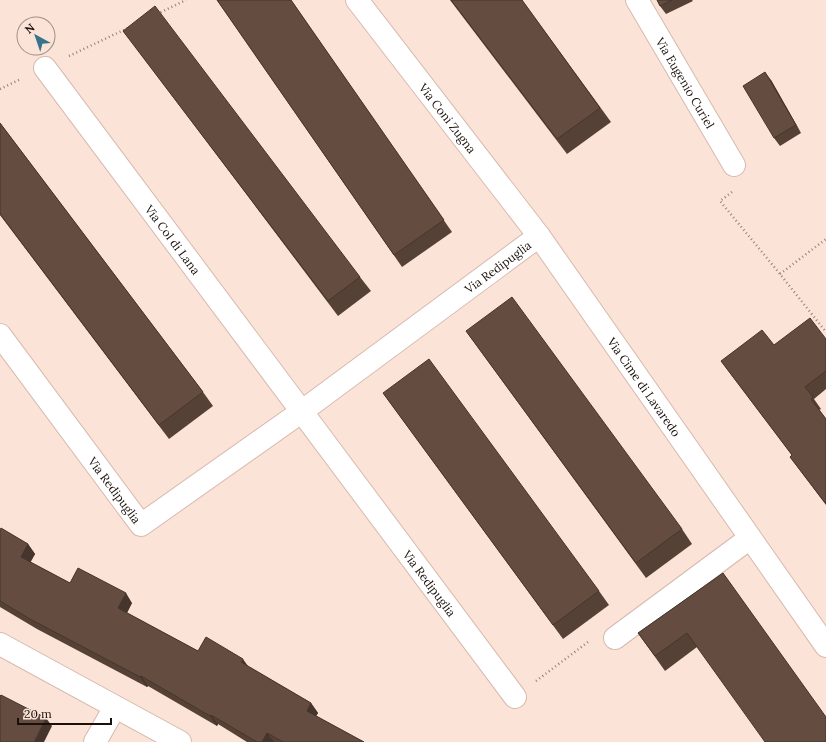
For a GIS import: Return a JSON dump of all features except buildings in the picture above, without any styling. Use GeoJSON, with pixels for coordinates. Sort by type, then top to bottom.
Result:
{"type":"FeatureCollection","features":[{"type":"Feature","properties":{"kind":"street","name":"Via Coni Zugna"},"geometry":{"type":"LineString","coordinates":[[357,0],[539,236]]}},
{"type":"Feature","properties":{"kind":"street","name":"Via Eugenio Curiel"},"geometry":{"type":"LineString","coordinates":[[637,0],[734,165]]}},
{"type":"Feature","properties":{"kind":"street","name":"Via Col di Lana"},"geometry":{"type":"LineString","coordinates":[[45,68],[301,412]]}},
{"type":"Feature","properties":{"kind":"street","name":"Via Redipuglia"},"geometry":{"type":"LineString","coordinates":[[0,335],[141,526],[301,412],[539,236]]}},
{"type":"Feature","properties":{"kind":"street","name":"Via Cime di Lavaredo"},"geometry":{"type":"LineString","coordinates":[[539,236],[826,646]]}},
{"type":"Feature","properties":{"kind":"street","name":"Via Redipuglia"},"geometry":{"type":"LineString","coordinates":[[301,412],[515,697]]}},
{"type":"Feature","properties":{"kind":"street"},"geometry":{"type":"LineString","coordinates":[[615,638],[750,538]]}},
{"type":"Feature","properties":{"kind":"street"},"geometry":{"type":"LineString","coordinates":[[0,644],[180,742]]}},
{"type":"Feature","properties":{"kind":"street"},"geometry":{"type":"LineString","coordinates":[[95,742],[115,707]]}},
{"type":"Feature","properties":{"kind":"path"},"geometry":{"type":"LineString","coordinates":[[151,17],[186,0]]}},
{"type":"Feature","properties":{"kind":"path"},"geometry":{"type":"LineString","coordinates":[[0,89],[130,27]]}},
{"type":"Feature","properties":{"kind":"path"},"geometry":{"type":"LineString","coordinates":[[734,165],[744,182],[720,201],[826,332]]}},
{"type":"Feature","properties":{"kind":"path"},"geometry":{"type":"LineString","coordinates":[[780,274],[826,239]]}},
{"type":"Feature","properties":{"kind":"path"},"geometry":{"type":"LineString","coordinates":[[515,697],[607,627],[615,638]]}}]}
